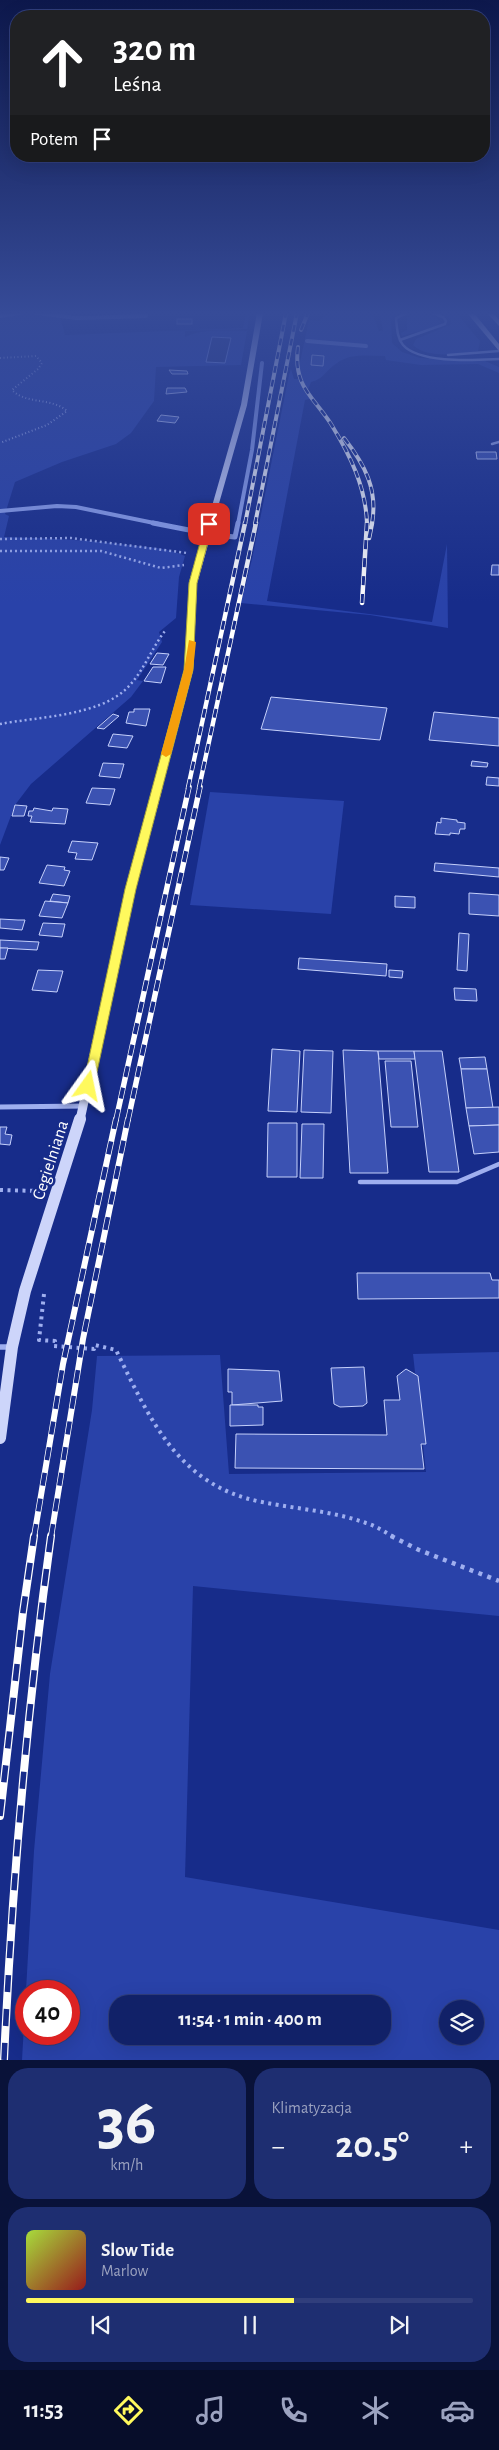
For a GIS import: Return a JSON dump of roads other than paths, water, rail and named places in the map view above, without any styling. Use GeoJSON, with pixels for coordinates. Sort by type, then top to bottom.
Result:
{"type":"FeatureCollection","features":[{"type":"Feature","properties":{"kind":"street","name":"Cegielniana"},"geometry":{"type":"LineString","coordinates":[[0,1438],[12,1347],[25,1291],[69,1159],[84,1106],[129,896],[189,670],[192,598],[199,559],[243,409]]}},
{"type":"Feature","properties":{"kind":"street"},"geometry":{"type":"LineString","coordinates":[[0,1107],[84,1106]]}},
{"type":"Feature","properties":{"kind":"street"},"geometry":{"type":"LineString","coordinates":[[0,1348],[12,1347]]}},
{"type":"Feature","properties":{"kind":"lane"},"geometry":{"type":"LineString","coordinates":[[492,444],[499,442]]}},
{"type":"Feature","properties":{"kind":"lane"},"geometry":{"type":"LineString","coordinates":[[360,1182],[458,1182],[499,1164]]}},
{"type":"Feature","properties":{"kind":"waterway"},"geometry":{"type":"LineString","coordinates":[[238,524],[252,450],[257,409]]}},
{"type":"Feature","properties":{"kind":"waterway"},"geometry":{"type":"LineString","coordinates":[[0,511],[57,506],[76,507],[159,524]]}},
{"type":"Feature","properties":{"kind":"waterway"},"geometry":{"type":"LineString","coordinates":[[153,523],[194,531]]}},
{"type":"Feature","properties":{"kind":"waterway"},"geometry":{"type":"LineString","coordinates":[[215,535],[235,537],[238,523]]}},
{"type":"Feature","properties":{"kind":"railway"},"geometry":{"type":"LineString","coordinates":[[245,524],[267,409]]}},
{"type":"Feature","properties":{"kind":"railway"},"geometry":{"type":"LineString","coordinates":[[255,524],[278,409]]}},
{"type":"Feature","properties":{"kind":"railway"},"geometry":{"type":"LineString","coordinates":[[320,409],[331,424],[356,472],[364,497],[367,524]]}},
{"type":"Feature","properties":{"kind":"railway"},"geometry":{"type":"LineString","coordinates":[[344,438],[358,458],[368,478],[373,500],[372,524]]}},
{"type":"Feature","properties":{"kind":"railway"},"geometry":{"type":"LineString","coordinates":[[188,788],[245,523]]}},
{"type":"Feature","properties":{"kind":"railway"},"geometry":{"type":"LineString","coordinates":[[199,788],[256,523]]}},
{"type":"Feature","properties":{"kind":"railway"},"geometry":{"type":"LineString","coordinates":[[369,538],[372,523]]}},
{"type":"Feature","properties":{"kind":"railway"},"geometry":{"type":"LineString","coordinates":[[362,603],[367,524]]}},
{"type":"Feature","properties":{"kind":"railway"},"geometry":{"type":"LineString","coordinates":[[116,1120],[189,787]]}},
{"type":"Feature","properties":{"kind":"railway"},"geometry":{"type":"LineString","coordinates":[[128,1120],[200,787]]}},
{"type":"Feature","properties":{"kind":"railway"},"geometry":{"type":"LineString","coordinates":[[34,1537],[63,1364],[116,1119]]}},
{"type":"Feature","properties":{"kind":"railway"},"geometry":{"type":"LineString","coordinates":[[51,1537],[83,1339],[128,1119]]}},
{"type":"Feature","properties":{"kind":"railway"},"geometry":{"type":"LineString","coordinates":[[0,1816],[23,1612],[34,1536]]}},
{"type":"Feature","properties":{"kind":"railway"},"geometry":{"type":"LineString","coordinates":[[4,2060],[11,1928],[22,1797],[42,1601],[51,1536]]}}]}
